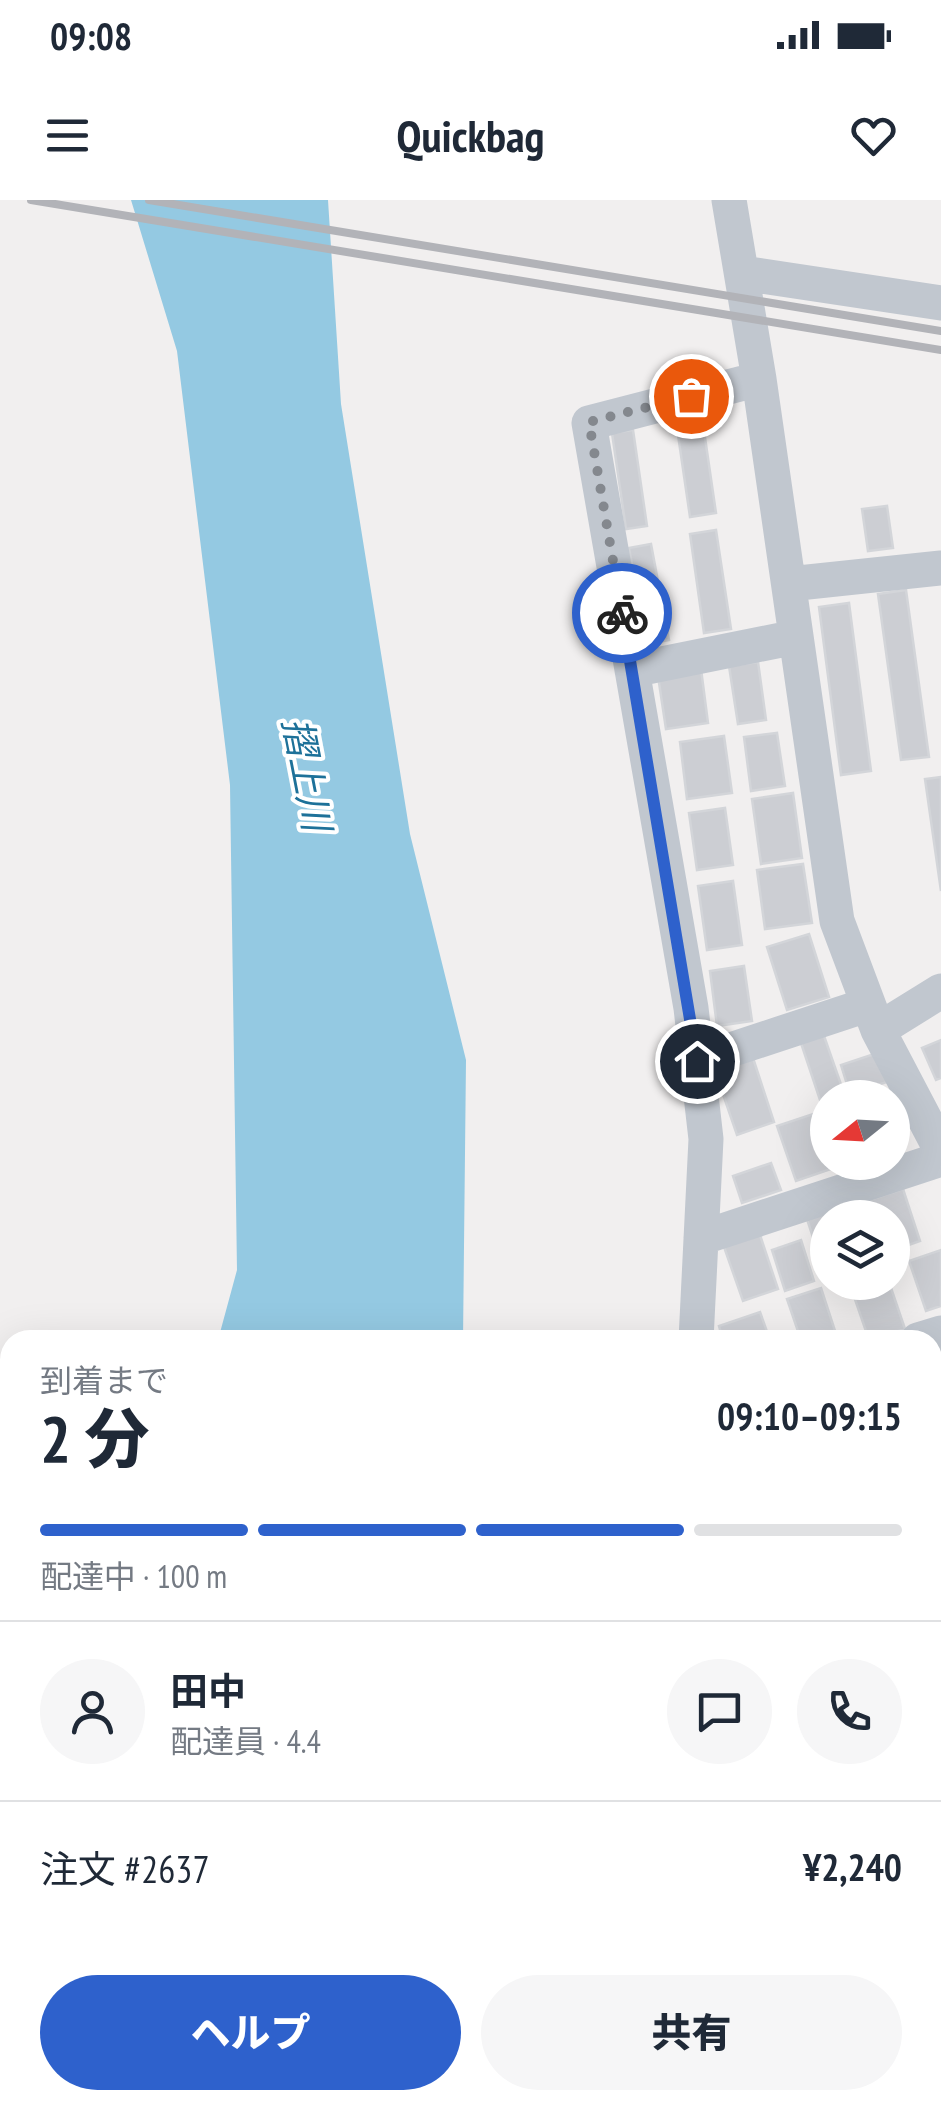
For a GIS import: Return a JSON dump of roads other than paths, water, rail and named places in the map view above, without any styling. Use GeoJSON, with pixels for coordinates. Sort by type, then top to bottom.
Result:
{"type":"FeatureCollection","features":[{"type":"Feature","properties":{"kind":"street"},"geometry":{"type":"LineString","coordinates":[[729,200],[759,379],[837,921],[872,1018],[941,1150]]}},
{"type":"Feature","properties":{"kind":"street"},"geometry":{"type":"LineString","coordinates":[[742,273],[941,303]]}},
{"type":"Feature","properties":{"kind":"street"},"geometry":{"type":"LineString","coordinates":[[697,1330],[706,1139],[697,1061],[589,422],[759,379]]}},
{"type":"Feature","properties":{"kind":"street"},"geometry":{"type":"LineString","coordinates":[[789,584],[941,568]]}},
{"type":"Feature","properties":{"kind":"street"},"geometry":{"type":"LineString","coordinates":[[632,670],[796,637]]}},
{"type":"Feature","properties":{"kind":"street"},"geometry":{"type":"LineString","coordinates":[[697,1061],[872,1018],[941,992]]}},
{"type":"Feature","properties":{"kind":"street"},"geometry":{"type":"LineString","coordinates":[[702,1238],[941,1158]]}},
{"type":"Feature","properties":{"kind":"water","name":"摺上川"},"geometry":{"type":"Polygon","coordinates":[[[131,200],[328,200],[341,404],[410,834],[466,1060],[463,1330],[221,1330],[237,1270],[230,785],[177,351],[131,200]]]}},
{"type":"Feature","properties":{"kind":"railway"},"geometry":{"type":"LineString","coordinates":[[31,200],[941,350]]}},
{"type":"Feature","properties":{"kind":"railway"},"geometry":{"type":"LineString","coordinates":[[149,200],[941,331]]}}]}
